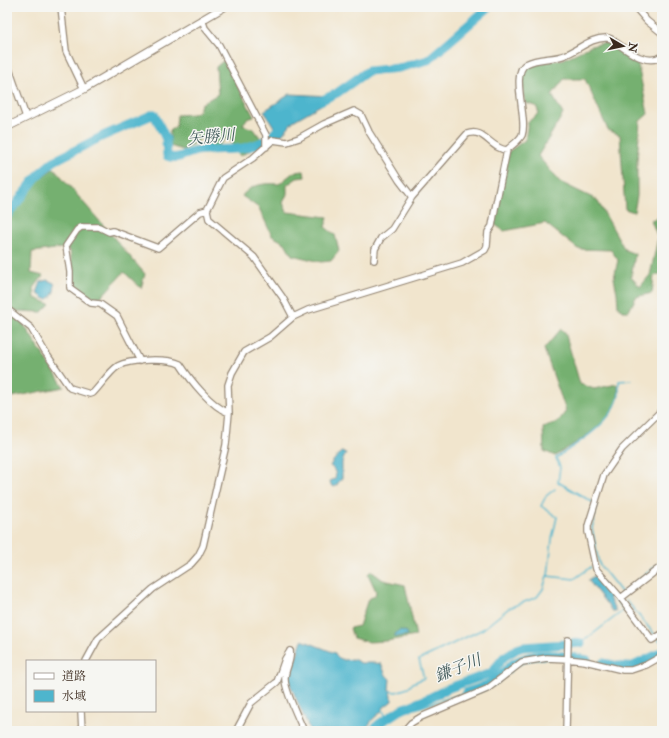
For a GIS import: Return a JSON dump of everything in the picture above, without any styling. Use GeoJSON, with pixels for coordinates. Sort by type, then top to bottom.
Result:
{"type":"FeatureCollection","features":[{"type":"Feature","properties":{"kind":"street"},"geometry":{"type":"LineString","coordinates":[[61,7],[66,51],[84,89]]}},
{"type":"Feature","properties":{"kind":"street"},"geometry":{"type":"LineString","coordinates":[[7,127],[84,89],[224,7]]}},
{"type":"Feature","properties":{"kind":"street"},"geometry":{"type":"LineString","coordinates":[[635,7],[647,21],[662,33]]}},
{"type":"Feature","properties":{"kind":"street"},"geometry":{"type":"LineString","coordinates":[[202,20],[205,28],[219,45],[266,134],[266,147]]}},
{"type":"Feature","properties":{"kind":"street"},"geometry":{"type":"LineString","coordinates":[[87,660],[98,639],[153,589],[187,567],[198,556],[203,546],[210,522],[226,445],[229,413],[228,385],[232,373],[244,352],[270,337],[293,317],[316,307],[352,298],[388,285],[462,263],[485,250],[487,246],[488,232],[492,226],[507,150],[516,142],[522,133],[523,123],[520,98],[520,72],[522,67],[526,64],[539,59],[565,55],[602,38],[612,39],[624,48],[647,60],[662,56]]}},
{"type":"Feature","properties":{"kind":"street"},"geometry":{"type":"LineString","coordinates":[[7,54],[7,63],[26,117]]}},
{"type":"Feature","properties":{"kind":"street"},"geometry":{"type":"LineString","coordinates":[[293,317],[283,298],[254,257],[210,219],[207,210],[223,178],[266,147],[273,140],[287,142],[299,138],[350,112],[358,112],[399,180],[412,197]]}},
{"type":"Feature","properties":{"kind":"street"},"geometry":{"type":"LineString","coordinates":[[374,260],[375,249],[381,238],[392,229],[412,197],[467,134],[481,134],[493,145],[507,150]]}},
{"type":"Feature","properties":{"kind":"street"},"geometry":{"type":"LineString","coordinates":[[140,361],[117,316],[100,304],[91,303],[70,288],[70,272],[66,246],[77,230],[81,227],[99,227],[107,232],[113,231],[158,248],[200,212],[207,210]]}},
{"type":"Feature","properties":{"kind":"street"},"geometry":{"type":"LineString","coordinates":[[7,309],[31,328],[45,352],[70,388],[90,394],[93,393],[118,366],[124,363],[166,360],[180,364],[207,398],[221,410],[229,413]]}},
{"type":"Feature","properties":{"kind":"street"},"geometry":{"type":"LineString","coordinates":[[662,410],[622,449],[604,475],[588,526],[596,569],[621,598],[652,640],[662,634]]}},
{"type":"Feature","properties":{"kind":"street"},"geometry":{"type":"LineString","coordinates":[[621,598],[662,566]]}},
{"type":"Feature","properties":{"kind":"street"},"geometry":{"type":"LineString","coordinates":[[566,731],[568,640]]}},
{"type":"Feature","properties":{"kind":"street"},"geometry":{"type":"LineString","coordinates":[[236,731],[251,703],[277,682],[285,659],[290,651],[291,656],[286,672],[285,682],[304,731]]}},
{"type":"Feature","properties":{"kind":"street"},"geometry":{"type":"LineString","coordinates":[[404,731],[421,717],[487,689],[522,662],[547,658],[567,659],[585,661],[623,670],[630,670],[662,656]]}},
{"type":"Feature","properties":{"kind":"street"},"geometry":{"type":"LineString","coordinates":[[81,712],[82,731]]}},
{"type":"Feature","properties":{"kind":"green space"},"geometry":{"type":"Polygon","coordinates":[[[608,42],[637,60],[648,114],[640,121],[637,161],[637,196],[634,212],[625,209],[620,135],[608,130],[585,79],[564,79],[552,95],[563,114],[538,156],[560,182],[597,200],[625,250],[635,254],[631,277],[640,287],[650,275],[658,238],[651,220],[662,216],[662,273],[654,276],[652,293],[636,297],[629,311],[622,311],[618,306],[614,278],[618,260],[611,250],[578,249],[545,223],[504,231],[494,224],[508,152],[525,140],[528,122],[539,113],[536,106],[526,103],[523,95],[523,73],[527,67],[539,63],[564,59],[591,46],[608,42]]]}},
{"type":"Feature","properties":{"kind":"green space"},"geometry":{"type":"Polygon","coordinates":[[[223,61],[226,63],[254,117],[247,119],[242,125],[254,129],[264,143],[240,156],[231,141],[226,138],[218,146],[207,147],[209,140],[203,137],[183,150],[170,146],[170,130],[176,127],[177,115],[193,114],[199,111],[201,104],[218,94],[216,67],[223,61]]]}},
{"type":"Feature","properties":{"kind":"green space"},"geometry":{"type":"Polygon","coordinates":[[[54,168],[145,274],[141,288],[124,272],[102,296],[89,299],[75,286],[70,250],[63,248],[32,252],[31,273],[43,276],[34,288],[35,298],[50,304],[42,312],[15,311],[64,387],[7,398],[7,223],[40,178],[54,168]]]}},
{"type":"Feature","properties":{"kind":"green space"},"geometry":{"type":"Polygon","coordinates":[[[304,171],[305,177],[297,178],[287,185],[287,194],[283,203],[287,212],[328,217],[325,227],[335,235],[339,251],[331,261],[321,262],[292,255],[285,243],[272,236],[259,208],[242,196],[254,187],[264,184],[279,184],[294,172],[304,171]]]}},
{"type":"Feature","properties":{"kind":"green space"},"geometry":{"type":"Polygon","coordinates":[[[561,329],[565,332],[580,384],[594,389],[617,384],[618,397],[615,406],[602,423],[593,431],[555,456],[544,451],[543,428],[558,422],[566,411],[544,349],[561,329]]]}},
{"type":"Feature","properties":{"kind":"green space"},"geometry":{"type":"Polygon","coordinates":[[[371,571],[383,580],[405,585],[416,636],[369,642],[353,638],[350,628],[359,626],[368,599],[375,596],[376,591],[368,574],[371,571]]]}},
{"type":"Feature","properties":{"kind":"water"},"geometry":{"type":"Polygon","coordinates":[[[290,94],[330,96],[333,98],[293,121],[282,135],[276,134],[274,127],[264,111],[290,94]]]}},
{"type":"Feature","properties":{"kind":"water"},"geometry":{"type":"Polygon","coordinates":[[[47,280],[54,283],[55,288],[51,296],[48,299],[45,299],[37,293],[41,282],[47,280]]]}},
{"type":"Feature","properties":{"kind":"water"},"geometry":{"type":"Polygon","coordinates":[[[341,452],[346,453],[342,462],[342,478],[335,487],[331,485],[330,481],[336,477],[334,470],[330,466],[341,452]]]}},
{"type":"Feature","properties":{"kind":"water"},"geometry":{"type":"Polygon","coordinates":[[[595,576],[598,577],[612,595],[609,598],[616,611],[612,611],[589,581],[589,579],[595,576]]]}},
{"type":"Feature","properties":{"kind":"water"},"geometry":{"type":"Polygon","coordinates":[[[400,630],[407,632],[408,635],[395,637],[395,634],[400,630]]]}},
{"type":"Feature","properties":{"kind":"water"},"geometry":{"type":"Polygon","coordinates":[[[302,640],[335,653],[337,657],[344,660],[353,659],[361,663],[381,664],[386,675],[390,679],[389,690],[392,691],[390,693],[392,696],[392,701],[383,708],[383,710],[373,719],[364,731],[310,731],[290,684],[289,678],[302,640]]]}},
{"type":"Feature","properties":{"kind":"waterway","name":"矢勝川"},"geometry":{"type":"LineString","coordinates":[[320,101],[337,93],[368,71],[399,68],[428,60],[489,7]]}},
{"type":"Feature","properties":{"kind":"waterway","name":"矢勝川"},"geometry":{"type":"LineString","coordinates":[[7,216],[35,179],[54,161],[103,136],[154,114],[166,139],[167,156],[174,158],[196,151],[249,147],[268,139],[284,124]]}},
{"type":"Feature","properties":{"kind":"waterway"},"geometry":{"type":"LineString","coordinates":[[594,503],[558,482],[560,467],[556,458],[592,433],[608,417],[618,399],[619,381],[631,380]]}},
{"type":"Feature","properties":{"kind":"waterway"},"geometry":{"type":"LineString","coordinates":[[548,576],[552,539],[557,517],[541,506],[546,496],[555,489]]}},
{"type":"Feature","properties":{"kind":"waterway"},"geometry":{"type":"LineString","coordinates":[[597,505],[592,528],[599,564],[622,593]]}},
{"type":"Feature","properties":{"kind":"waterway"},"geometry":{"type":"LineString","coordinates":[[621,594],[662,561]]}},
{"type":"Feature","properties":{"kind":"waterway"},"geometry":{"type":"LineString","coordinates":[[391,691],[396,692],[408,688],[413,683],[424,678],[419,660],[483,629],[509,608],[537,597],[543,589],[547,576],[574,579],[591,567]]}},
{"type":"Feature","properties":{"kind":"waterway"},"geometry":{"type":"LineString","coordinates":[[581,643],[624,610],[615,599]]}},
{"type":"Feature","properties":{"kind":"waterway"},"geometry":{"type":"LineString","coordinates":[[626,600],[655,635]]}},
{"type":"Feature","properties":{"kind":"waterway","name":"鎌子川"},"geometry":{"type":"LineString","coordinates":[[658,638],[660,641],[662,640]]}},
{"type":"Feature","properties":{"kind":"waterway","name":"鎌子川"},"geometry":{"type":"LineString","coordinates":[[372,731],[379,724],[400,710],[449,688],[491,673],[504,657],[517,649],[523,647],[581,643]]}},
{"type":"Feature","properties":{"kind":"waterway","name":"鎌子川"},"geometry":{"type":"LineString","coordinates":[[603,663],[623,667],[633,666],[662,652]]}},
{"type":"Feature","properties":{"kind":"waterway","name":"鎌子川"},"geometry":{"type":"LineString","coordinates":[[467,692],[489,684],[514,663],[531,656],[560,655],[587,660]]}},
{"type":"Feature","properties":{"kind":"waterway"},"geometry":{"type":"LineString","coordinates":[[382,709],[387,718],[467,692]]}}]}
